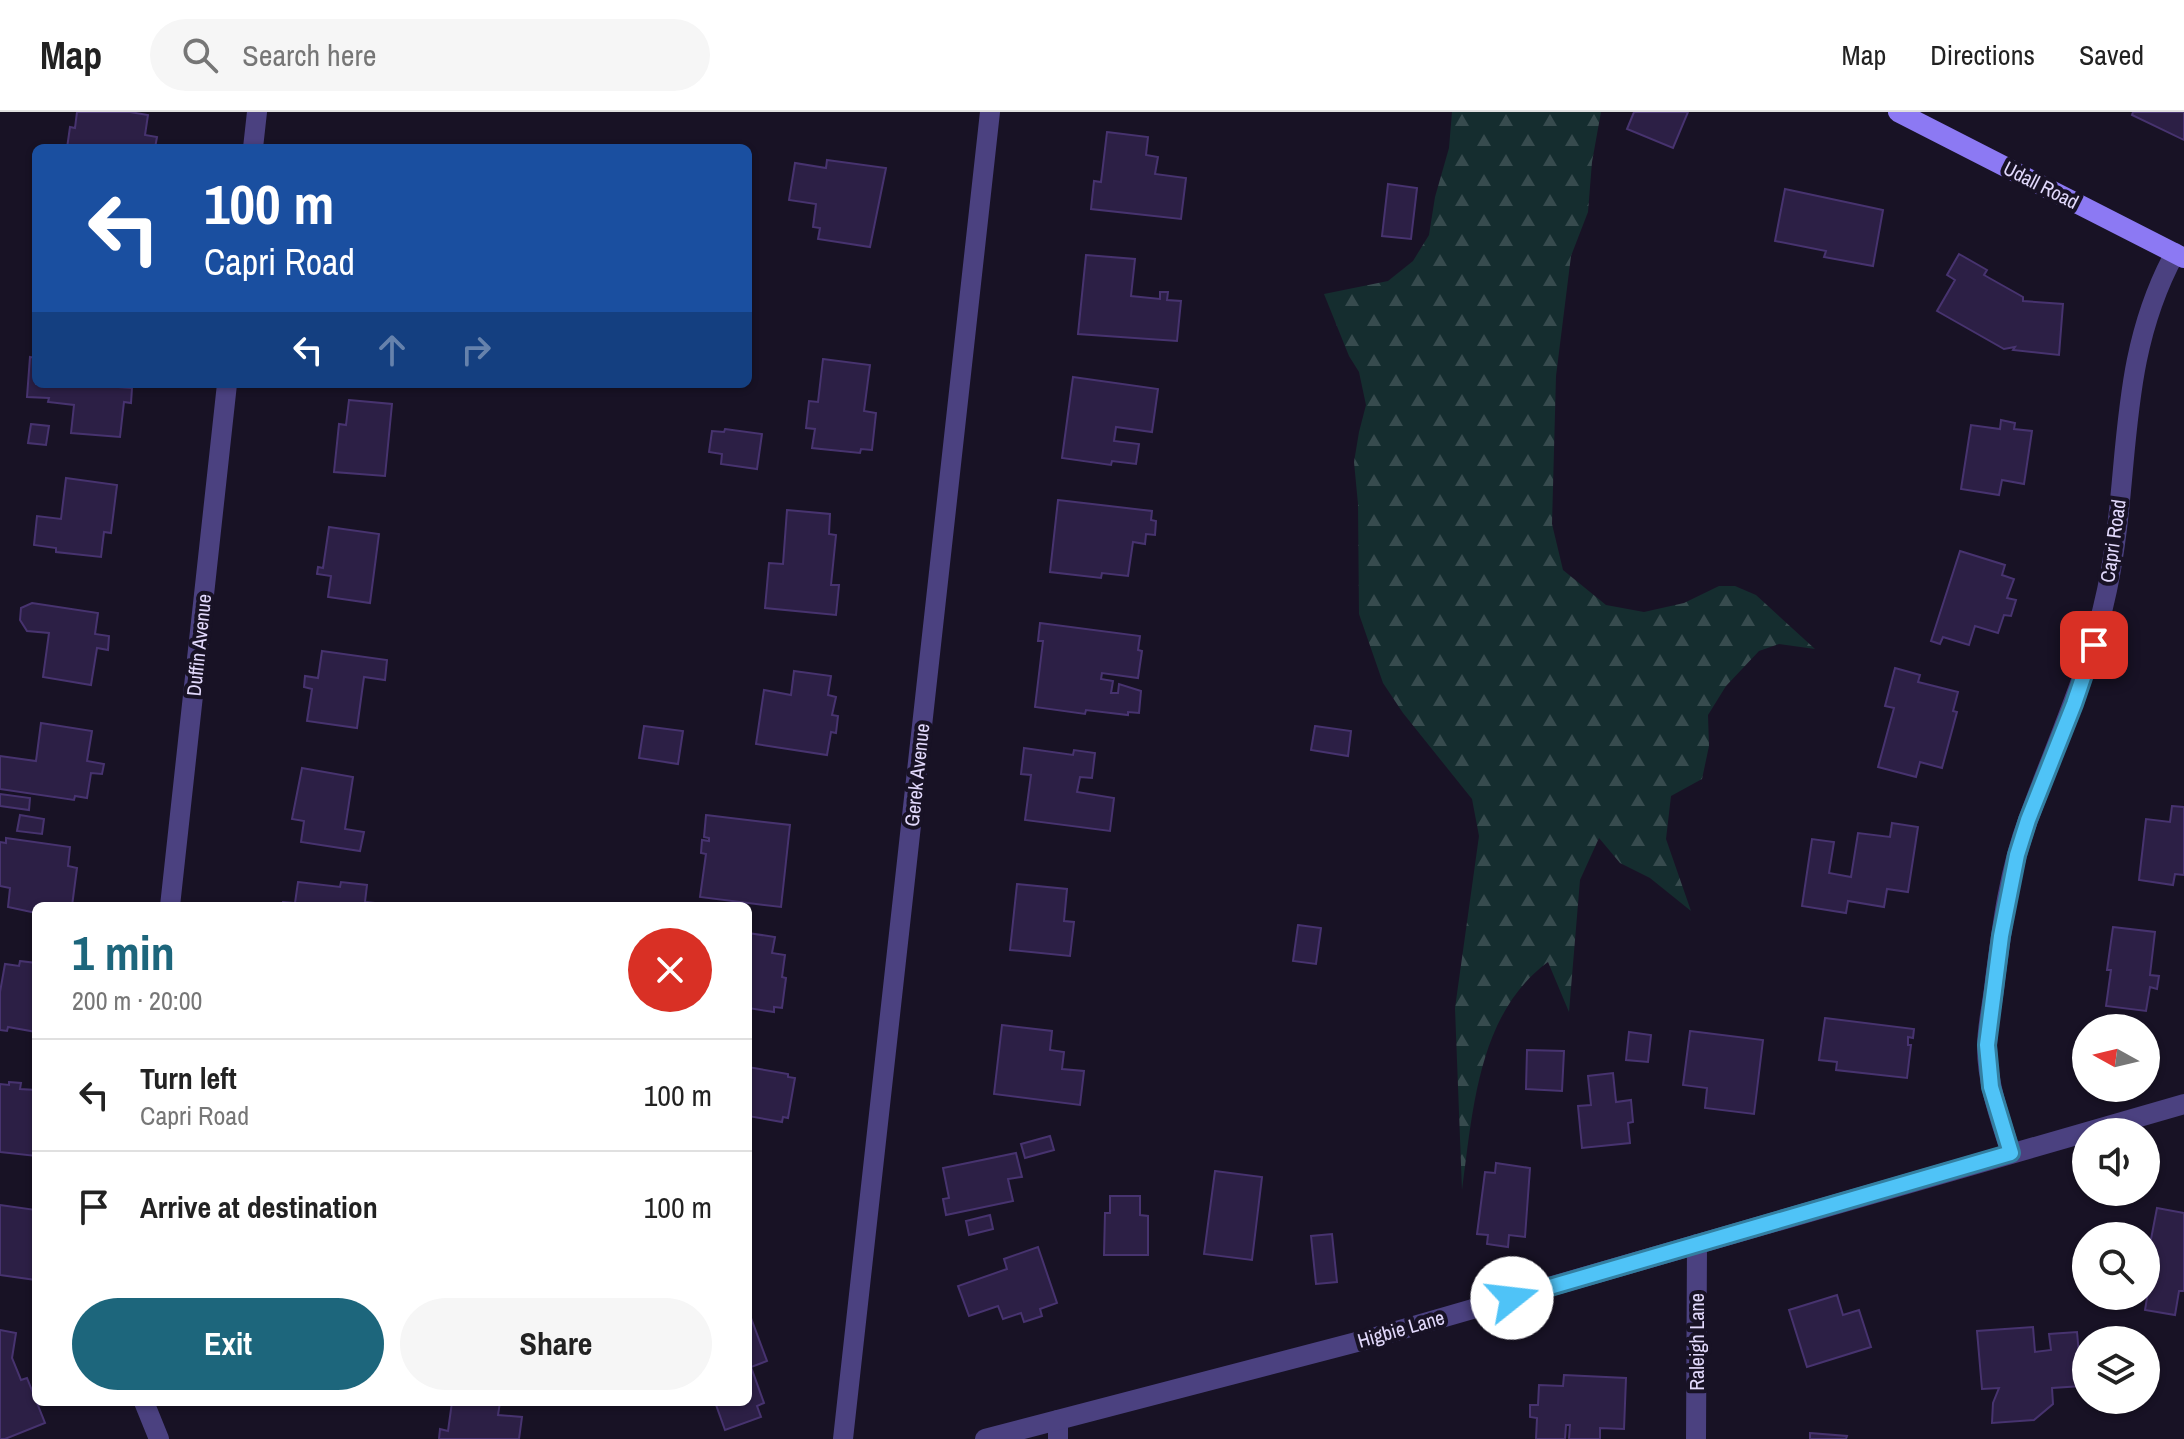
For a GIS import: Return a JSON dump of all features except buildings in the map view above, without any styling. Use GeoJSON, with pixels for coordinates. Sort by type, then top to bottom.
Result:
{"type":"FeatureCollection","features":[{"type":"Feature","properties":{"kind":"main road","name":"Udall Road"},"geometry":{"type":"LineString","coordinates":[[1898,112],[2180,256]]}},
{"type":"Feature","properties":{"kind":"street"},"geometry":{"type":"LineString","coordinates":[[253,144],[257,112]]}},
{"type":"Feature","properties":{"kind":"street","name":"Gerek Avenue"},"geometry":{"type":"LineString","coordinates":[[843,1439],[990,112]]}},
{"type":"Feature","properties":{"kind":"street","name":"Capri Road"},"geometry":{"type":"LineString","coordinates":[[2011,1153],[1991,1087],[1987,1045],[2008,895],[2028,820],[2084,678],[2099,625],[2114,549],[2133,371],[2152,304],[2180,256]]}},
{"type":"Feature","properties":{"kind":"street","name":"Duffin Avenue"},"geometry":{"type":"LineString","coordinates":[[170,902],[227,388]]}},
{"type":"Feature","properties":{"kind":"street","name":"Higbie Lane"},"geometry":{"type":"LineString","coordinates":[[985,1439],[1058,1429],[2184,1104]]}},
{"type":"Feature","properties":{"kind":"street","name":"Raleigh Lane"},"geometry":{"type":"LineString","coordinates":[[1696,1439],[1697,1244]]}},
{"type":"Feature","properties":{"kind":"street"},"geometry":{"type":"LineString","coordinates":[[146,1406],[159,1439]]}},
{"type":"Feature","properties":{"kind":"green space"},"geometry":{"type":"Polygon","coordinates":[[[1452,112],[1601,112],[1592,162],[1588,212],[1571,256],[1556,376],[1552,524],[1563,570],[1606,605],[1644,612],[1684,603],[1719,586],[1735,586],[1756,595],[1815,649],[1779,644],[1759,651],[1726,686],[1708,715],[1709,746],[1702,779],[1671,796],[1666,839],[1691,911],[1650,878],[1620,863],[1599,838],[1580,880],[1569,1012],[1548,962],[1525,983],[1507,1008],[1493,1035],[1483,1065],[1462,1190],[1455,1008],[1479,836],[1472,799],[1383,683],[1359,614],[1358,504],[1354,462],[1366,405],[1359,372],[1349,356],[1324,294],[1388,281],[1413,261],[1429,235],[1435,197],[1449,148],[1452,112]]]}},
{"type":"Feature","properties":{"kind":"route"},"geometry":{"type":"LineString","coordinates":[[1512,1298],[2011,1153],[1991,1087],[1987,1045],[2001,936],[2017,855],[2028,820],[2094,645]]}}]}
